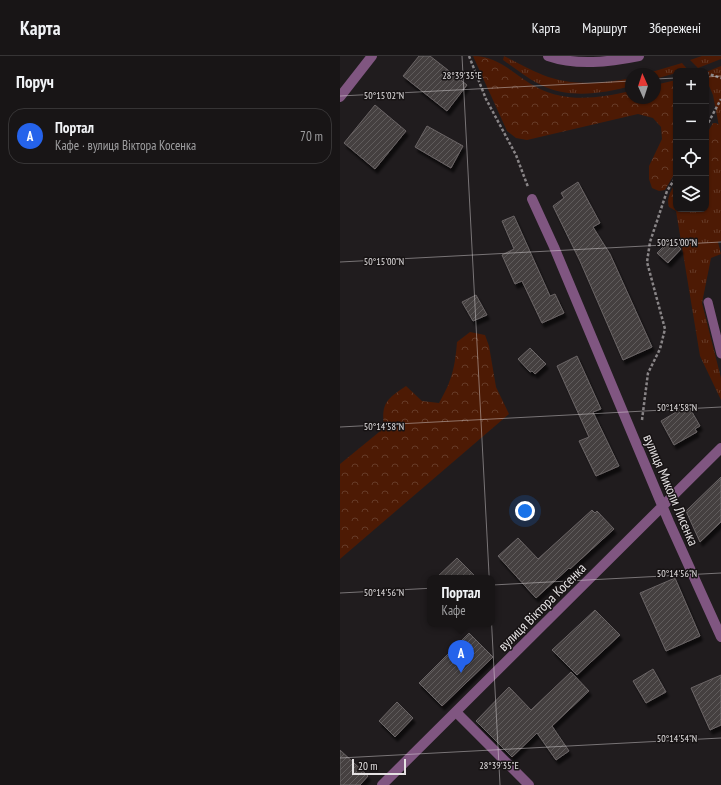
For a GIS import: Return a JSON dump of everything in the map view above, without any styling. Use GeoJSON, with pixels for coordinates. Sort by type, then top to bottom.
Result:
{"type":"FeatureCollection","features":[{"type":"Feature","properties":{"kind":"street"},"geometry":{"type":"LineString","coordinates":[[340,96],[372,56]]}},
{"type":"Feature","properties":{"kind":"street"},"geometry":{"type":"LineString","coordinates":[[548,56],[600,62],[639,56]]}},
{"type":"Feature","properties":{"kind":"street","name":"вулиця Миколи Лисенка"},"geometry":{"type":"LineString","coordinates":[[532,199],[554,247],[662,507],[721,637]]}},
{"type":"Feature","properties":{"kind":"street","name":"вулиця Віктора Косенка"},"geometry":{"type":"LineString","coordinates":[[382,785],[721,448]]}},
{"type":"Feature","properties":{"kind":"street"},"geometry":{"type":"LineString","coordinates":[[456,712],[529,785]]}},
{"type":"Feature","properties":{"kind":"lane"},"geometry":{"type":"LineString","coordinates":[[708,302],[721,354]]}},
{"type":"Feature","properties":{"kind":"path"},"geometry":{"type":"LineString","coordinates":[[469,56],[491,108],[516,155],[532,199]]}},
{"type":"Feature","properties":{"kind":"path"},"geometry":{"type":"LineString","coordinates":[[709,74],[721,78]]}},
{"type":"Feature","properties":{"kind":"path"},"geometry":{"type":"LineString","coordinates":[[709,121],[721,99]]}},
{"type":"Feature","properties":{"kind":"path"},"geometry":{"type":"LineString","coordinates":[[636,444],[642,419],[648,373],[660,349],[665,330],[648,262],[649,248],[667,191],[673,182]]}},
{"type":"Feature","properties":{"kind":"green space"},"geometry":{"type":"Polygon","coordinates":[[[473,56],[491,59],[538,88],[560,96],[584,98],[607,96],[625,92],[625,104],[661,104],[661,84],[673,81],[673,176],[665,190],[659,191],[652,188],[649,179],[649,166],[662,139],[661,127],[653,118],[638,114],[527,140],[516,138],[507,131],[473,56]]]}},
{"type":"Feature","properties":{"kind":"green space"},"geometry":{"type":"Polygon","coordinates":[[[504,56],[538,73],[553,79],[564,81],[598,83],[625,79],[625,87],[585,94],[561,92],[539,84],[503,60],[504,56]]]}},
{"type":"Feature","properties":{"kind":"green space"},"geometry":{"type":"Polygon","coordinates":[[[702,56],[721,56],[721,59],[698,68],[690,60],[702,56]]]}},
{"type":"Feature","properties":{"kind":"green space"},"geometry":{"type":"Polygon","coordinates":[[[682,63],[686,68],[673,68],[673,74],[661,77],[661,69],[682,63]]]}},
{"type":"Feature","properties":{"kind":"green space"},"geometry":{"type":"Polygon","coordinates":[[[721,66],[721,137],[713,95],[709,86],[709,71],[721,66]]]}},
{"type":"Feature","properties":{"kind":"green space"},"geometry":{"type":"Polygon","coordinates":[[[713,123],[721,126],[721,166],[709,172],[709,140],[709,130],[713,123]]]}},
{"type":"Feature","properties":{"kind":"green space"},"geometry":{"type":"Polygon","coordinates":[[[721,148],[721,241],[718,242],[721,254],[711,258],[702,303],[721,378],[721,400],[700,356],[676,212],[709,212],[709,165],[721,148]]]}},
{"type":"Feature","properties":{"kind":"green space"},"geometry":{"type":"Polygon","coordinates":[[[673,188],[673,209],[669,207],[668,204],[673,188]]]}},
{"type":"Feature","properties":{"kind":"green space"},"geometry":{"type":"Polygon","coordinates":[[[470,332],[485,335],[489,346],[496,387],[509,414],[340,559],[340,464],[384,428],[383,419],[387,402],[394,394],[406,386],[422,401],[439,403],[452,374],[457,342],[470,332]]]}},
{"type":"Feature","properties":{"kind":"building"},"geometry":{"type":"Polygon","coordinates":[[[419,56],[430,56],[467,85],[447,111],[403,76],[419,56]]]}},
{"type":"Feature","properties":{"kind":"building"},"geometry":{"type":"Polygon","coordinates":[[[375,105],[406,131],[375,169],[344,143],[375,105]]]}},
{"type":"Feature","properties":{"kind":"building"},"geometry":{"type":"Polygon","coordinates":[[[427,126],[463,146],[451,168],[415,147],[427,126]]]}},
{"type":"Feature","properties":{"kind":"building"},"geometry":{"type":"Polygon","coordinates":[[[578,182],[600,223],[593,227],[610,254],[652,347],[623,360],[580,261],[553,206],[564,198],[561,193],[578,182]]]}},
{"type":"Feature","properties":{"kind":"building"},"geometry":{"type":"Polygon","coordinates":[[[514,216],[550,296],[555,294],[564,313],[542,323],[522,281],[515,284],[502,255],[514,249],[502,221],[514,216]]]}},
{"type":"Feature","properties":{"kind":"building"},"geometry":{"type":"Polygon","coordinates":[[[671,239],[681,249],[668,263],[657,253],[671,239]]]}},
{"type":"Feature","properties":{"kind":"building"},"geometry":{"type":"Polygon","coordinates":[[[476,295],[487,315],[473,321],[462,302],[476,295]]]}},
{"type":"Feature","properties":{"kind":"building"},"geometry":{"type":"Polygon","coordinates":[[[530,348],[546,364],[535,374],[532,371],[530,372],[518,359],[530,348]]]}},
{"type":"Feature","properties":{"kind":"building"},"geometry":{"type":"Polygon","coordinates":[[[577,356],[601,409],[593,412],[619,466],[596,476],[579,441],[589,437],[557,366],[577,356]]]}},
{"type":"Feature","properties":{"kind":"building"},"geometry":{"type":"Polygon","coordinates":[[[688,405],[700,426],[695,429],[697,432],[674,445],[661,421],[688,405]]]}},
{"type":"Feature","properties":{"kind":"building"},"geometry":{"type":"Polygon","coordinates":[[[721,477],[721,522],[700,542],[686,511],[721,477]]]}},
{"type":"Feature","properties":{"kind":"building"},"geometry":{"type":"Polygon","coordinates":[[[592,510],[595,513],[597,511],[614,529],[536,598],[498,556],[518,538],[538,559],[592,510]]]}},
{"type":"Feature","properties":{"kind":"building"},"geometry":{"type":"Polygon","coordinates":[[[457,558],[474,575],[439,575],[457,558]]]}},
{"type":"Feature","properties":{"kind":"building"},"geometry":{"type":"Polygon","coordinates":[[[675,578],[700,636],[666,651],[640,593],[675,578]]]}},
{"type":"Feature","properties":{"kind":"building"},"geometry":{"type":"Polygon","coordinates":[[[595,610],[620,635],[577,675],[552,650],[595,610]]]}},
{"type":"Feature","properties":{"kind":"building"},"geometry":{"type":"Polygon","coordinates":[[[469,633],[493,657],[442,706],[419,683],[469,633]]]}},
{"type":"Feature","properties":{"kind":"building"},"geometry":{"type":"Polygon","coordinates":[[[653,669],[666,692],[646,703],[633,681],[653,669]]]}},
{"type":"Feature","properties":{"kind":"building"},"geometry":{"type":"Polygon","coordinates":[[[571,672],[589,691],[552,726],[569,751],[556,760],[537,733],[512,757],[476,721],[509,687],[531,710],[571,672]]]}},
{"type":"Feature","properties":{"kind":"building"},"geometry":{"type":"Polygon","coordinates":[[[721,675],[721,725],[710,730],[691,688],[721,675]]]}},
{"type":"Feature","properties":{"kind":"building"},"geometry":{"type":"Polygon","coordinates":[[[397,702],[413,718],[395,737],[379,721],[397,702]]]}},
{"type":"Feature","properties":{"kind":"building"},"geometry":{"type":"Polygon","coordinates":[[[340,750],[368,776],[360,785],[340,785],[340,750]]]}},
{"type":"Feature","properties":{"kind":"place","name":"Портал"},"geometry":{"type":"Point","coordinates":[461,673]}}]}
